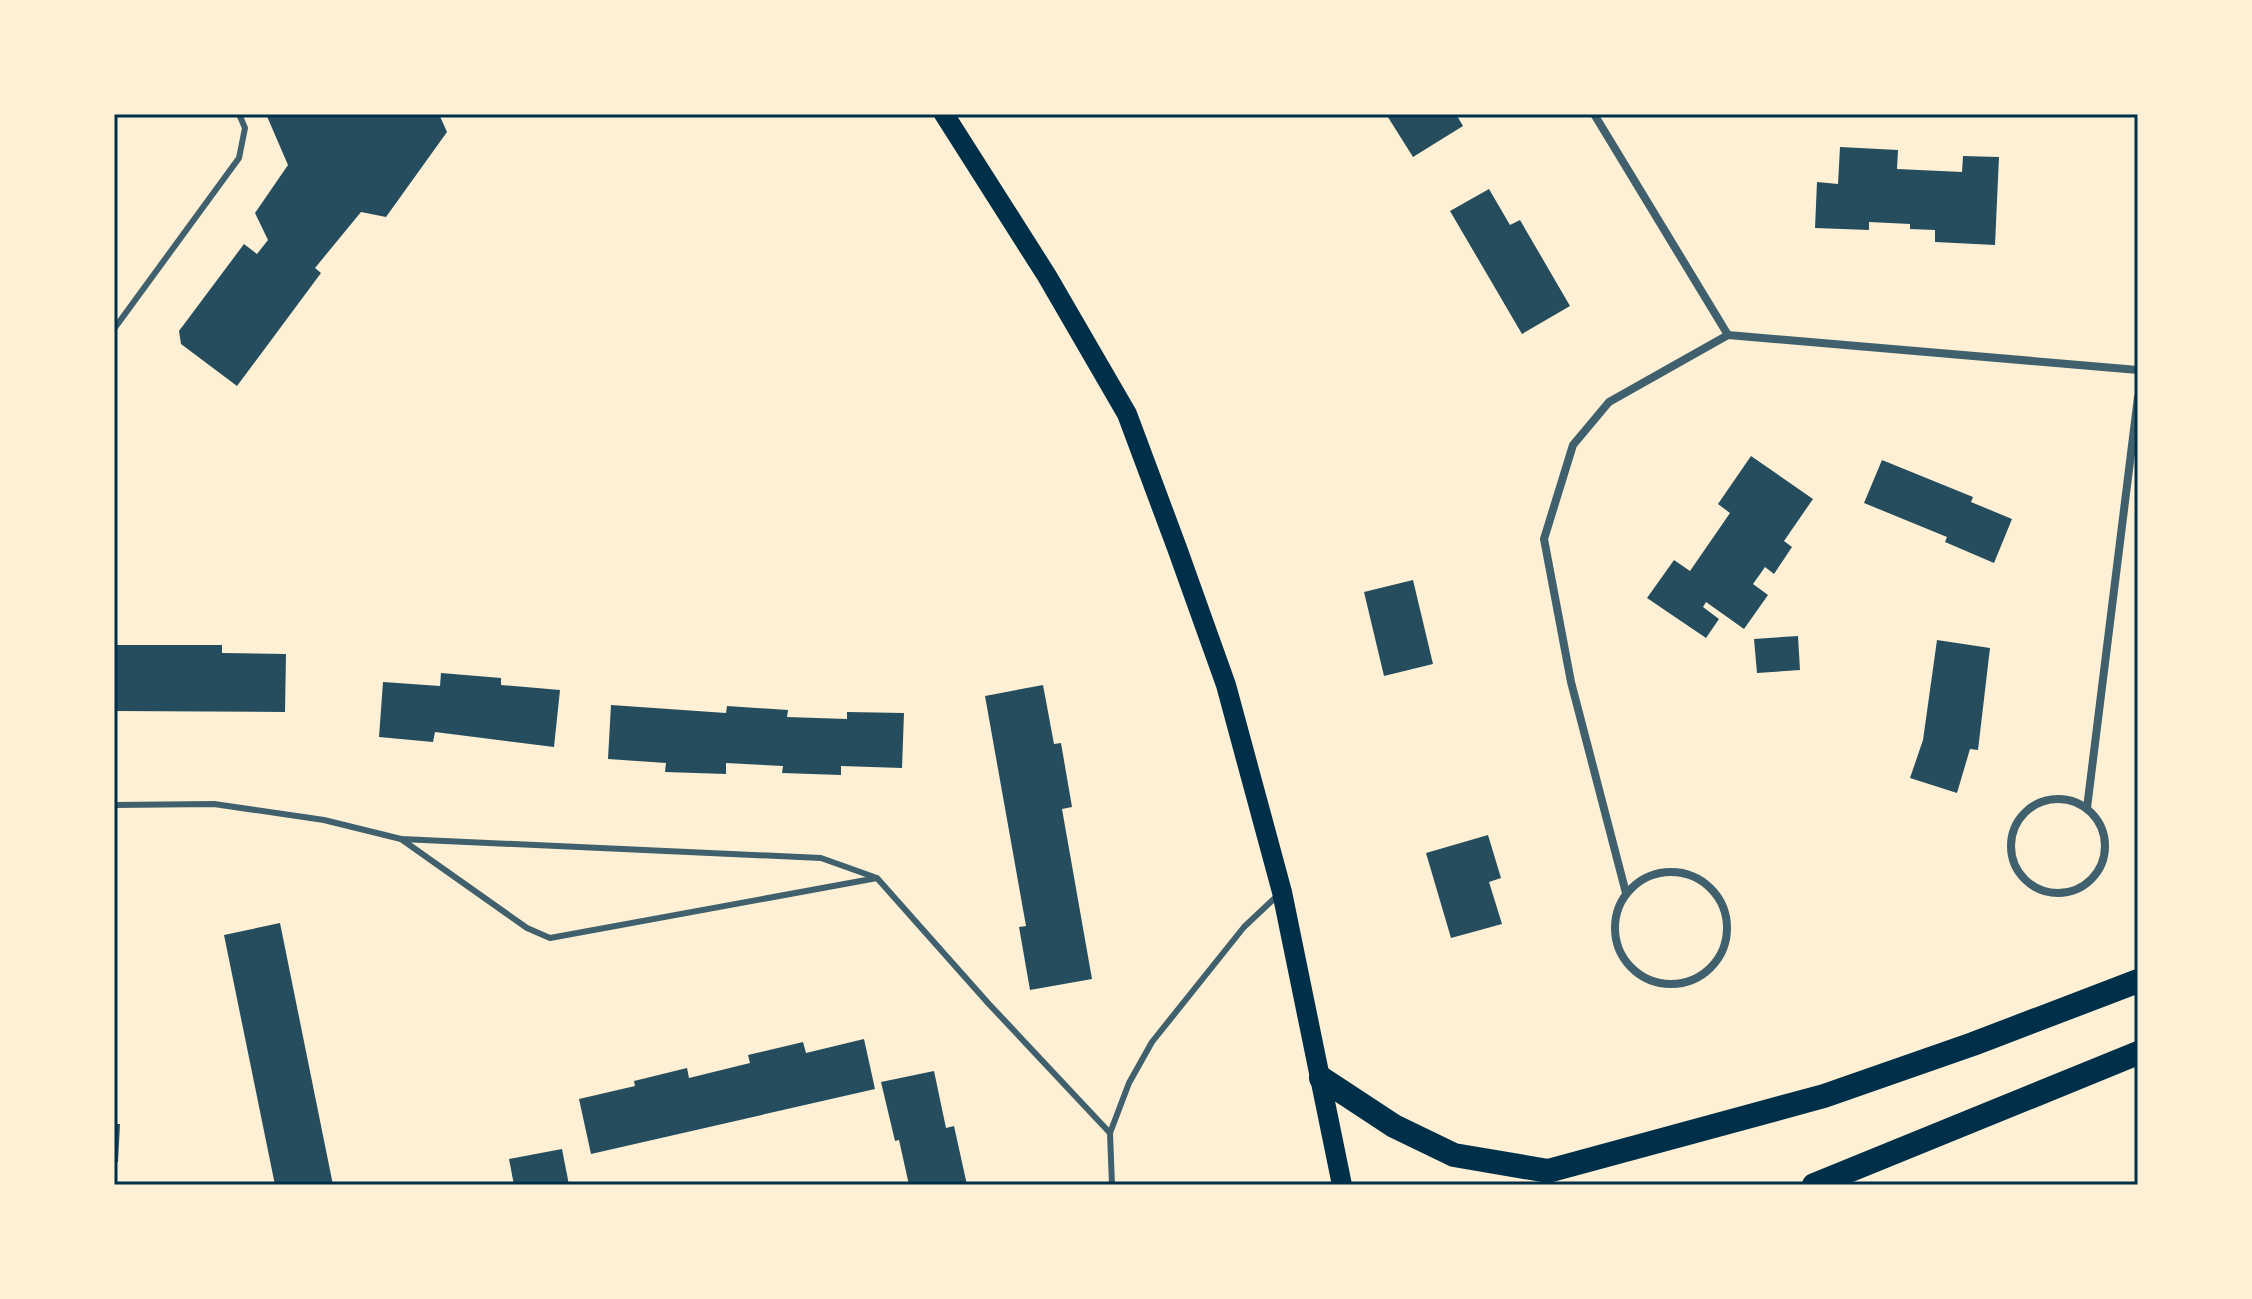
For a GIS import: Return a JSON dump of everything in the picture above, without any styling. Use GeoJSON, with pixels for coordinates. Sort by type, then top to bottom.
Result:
{"type":"FeatureCollection","features":[{"type":"Feature","properties":{"kind":"highway"},"geometry":{"type":"LineString","coordinates":[[1321,1078],[1394,1126],[1454,1155],[1538,1178],[1824,1096],[1973,1044],[2138,981]]}},
{"type":"Feature","properties":{"kind":"highway"},"geometry":{"type":"LineString","coordinates":[[1814,1185],[2138,1053]]}},
{"type":"Feature","properties":{"kind":"main road"},"geometry":{"type":"LineString","coordinates":[[944,114],[1047,276],[1127,414],[1226,685],[1282,892],[1342,1185]]}},
{"type":"Feature","properties":{"kind":"street"},"geometry":{"type":"LineString","coordinates":[[1594,114],[1728,335]]}},
{"type":"Feature","properties":{"kind":"street"},"geometry":{"type":"LineString","coordinates":[[1626,893],[1639,881],[1655,873],[1674,871],[1691,874],[1707,883],[1719,897],[1726,913],[1728,931],[1724,949],[1715,964],[1701,976],[1683,983],[1663,984],[1644,978],[1629,965],[1618,949],[1614,930],[1617,910],[1626,893],[1571,682],[1544,539],[1573,445],[1609,402],[1728,335],[2138,370]]}},
{"type":"Feature","properties":{"kind":"street"},"geometry":{"type":"LineString","coordinates":[[2087,808],[2072,801],[2055,799],[2032,807],[2016,824],[2011,840],[2012,857],[2018,872],[2030,884],[2043,891],[2073,891],[2086,884],[2103,861],[2106,846],[2104,831],[2087,808],[2138,397]]}},
{"type":"Feature","properties":{"kind":"lane"},"geometry":{"type":"LineString","coordinates":[[114,329],[239,158],[245,128],[239,114]]}},
{"type":"Feature","properties":{"kind":"lane"},"geometry":{"type":"LineString","coordinates":[[114,805],[214,804],[324,820],[401,839],[821,858],[877,878],[1110,1133]]}},
{"type":"Feature","properties":{"kind":"lane"},"geometry":{"type":"LineString","coordinates":[[401,839],[527,928],[550,938],[877,878]]}},
{"type":"Feature","properties":{"kind":"lane"},"geometry":{"type":"LineString","coordinates":[[1112,1185],[1110,1133],[1129,1083],[1152,1042],[1244,927],[1282,892]]}},
{"type":"Feature","properties":{"kind":"building"},"geometry":{"type":"Polygon","coordinates":[[[266,114],[439,114],[447,132],[386,217],[361,212],[315,268],[321,273],[237,386],[181,344],[179,331],[244,244],[257,254],[268,240],[255,213],[288,165],[266,114]]]}},
{"type":"Feature","properties":{"kind":"building"},"geometry":{"type":"Polygon","coordinates":[[[1386,114],[1456,114],[1463,126],[1413,157],[1386,114]]]}},
{"type":"Feature","properties":{"kind":"building"},"geometry":{"type":"Polygon","coordinates":[[[1840,147],[1898,150],[1897,169],[1962,172],[1963,156],[1999,157],[1995,245],[1935,242],[1935,230],[1910,229],[1910,224],[1869,222],[1869,230],[1815,228],[1817,182],[1838,184],[1840,147]]]}},
{"type":"Feature","properties":{"kind":"building"},"geometry":{"type":"Polygon","coordinates":[[[1489,189],[1510,225],[1520,220],[1570,306],[1522,334],[1450,211],[1489,189]]]}},
{"type":"Feature","properties":{"kind":"building"},"geometry":{"type":"Polygon","coordinates":[[[1751,456],[1813,499],[1784,541],[1792,547],[1774,574],[1765,567],[1753,584],[1768,595],[1744,629],[1706,602],[1703,607],[1719,619],[1706,638],[1647,598],[1674,560],[1690,571],[1730,513],[1718,504],[1751,456]]]}},
{"type":"Feature","properties":{"kind":"building"},"geometry":{"type":"Polygon","coordinates":[[[1882,460],[1973,497],[1971,502],[2012,519],[1994,563],[1945,542],[1947,537],[1864,503],[1882,460]]]}},
{"type":"Feature","properties":{"kind":"building"},"geometry":{"type":"Polygon","coordinates":[[[1413,580],[1433,664],[1384,676],[1364,592],[1413,580]]]}},
{"type":"Feature","properties":{"kind":"building"},"geometry":{"type":"Polygon","coordinates":[[[1798,636],[1800,670],[1757,673],[1754,639],[1798,636]]]}},
{"type":"Feature","properties":{"kind":"building"},"geometry":{"type":"Polygon","coordinates":[[[1937,640],[1990,648],[1978,750],[1970,749],[1957,793],[1910,778],[1923,740],[1937,640]]]}},
{"type":"Feature","properties":{"kind":"building"},"geometry":{"type":"Polygon","coordinates":[[[114,645],[222,645],[222,653],[286,654],[285,712],[114,711],[114,645]]]}},
{"type":"Feature","properties":{"kind":"building"},"geometry":{"type":"Polygon","coordinates":[[[441,673],[501,678],[501,685],[560,690],[554,747],[435,732],[433,742],[379,737],[383,682],[440,686],[441,673]]]}},
{"type":"Feature","properties":{"kind":"building"},"geometry":{"type":"Polygon","coordinates":[[[1043,685],[1054,744],[1061,743],[1072,807],[1062,809],[1092,979],[1030,990],[1019,927],[1026,926],[985,696],[1043,685]]]}},
{"type":"Feature","properties":{"kind":"building"},"geometry":{"type":"Polygon","coordinates":[[[611,705],[726,713],[727,706],[788,710],[787,717],[847,719],[847,712],[904,713],[902,768],[841,766],[841,775],[782,773],[783,766],[726,763],[726,774],[665,772],[666,763],[608,759],[611,705]]]}},
{"type":"Feature","properties":{"kind":"building"},"geometry":{"type":"Polygon","coordinates":[[[1488,835],[1501,878],[1489,882],[1502,924],[1451,938],[1426,853],[1488,835]]]}},
{"type":"Feature","properties":{"kind":"building"},"geometry":{"type":"Polygon","coordinates":[[[280,923],[333,1185],[275,1185],[224,935],[280,923]]]}},
{"type":"Feature","properties":{"kind":"building"},"geometry":{"type":"Polygon","coordinates":[[[864,1039],[875,1089],[591,1154],[579,1099],[635,1086],[634,1081],[687,1068],[689,1078],[750,1063],[748,1055],[803,1042],[806,1053],[864,1039]]]}},
{"type":"Feature","properties":{"kind":"building"},"geometry":{"type":"Polygon","coordinates":[[[934,1071],[946,1128],[954,1126],[967,1185],[909,1185],[899,1140],[895,1141],[881,1082],[934,1071]]]}},
{"type":"Feature","properties":{"kind":"building"},"geometry":{"type":"Polygon","coordinates":[[[114,1124],[120,1124],[118,1162],[114,1162],[114,1124]]]}},
{"type":"Feature","properties":{"kind":"building"},"geometry":{"type":"Polygon","coordinates":[[[562,1149],[569,1185],[514,1185],[509,1159],[562,1149]]]}}]}
